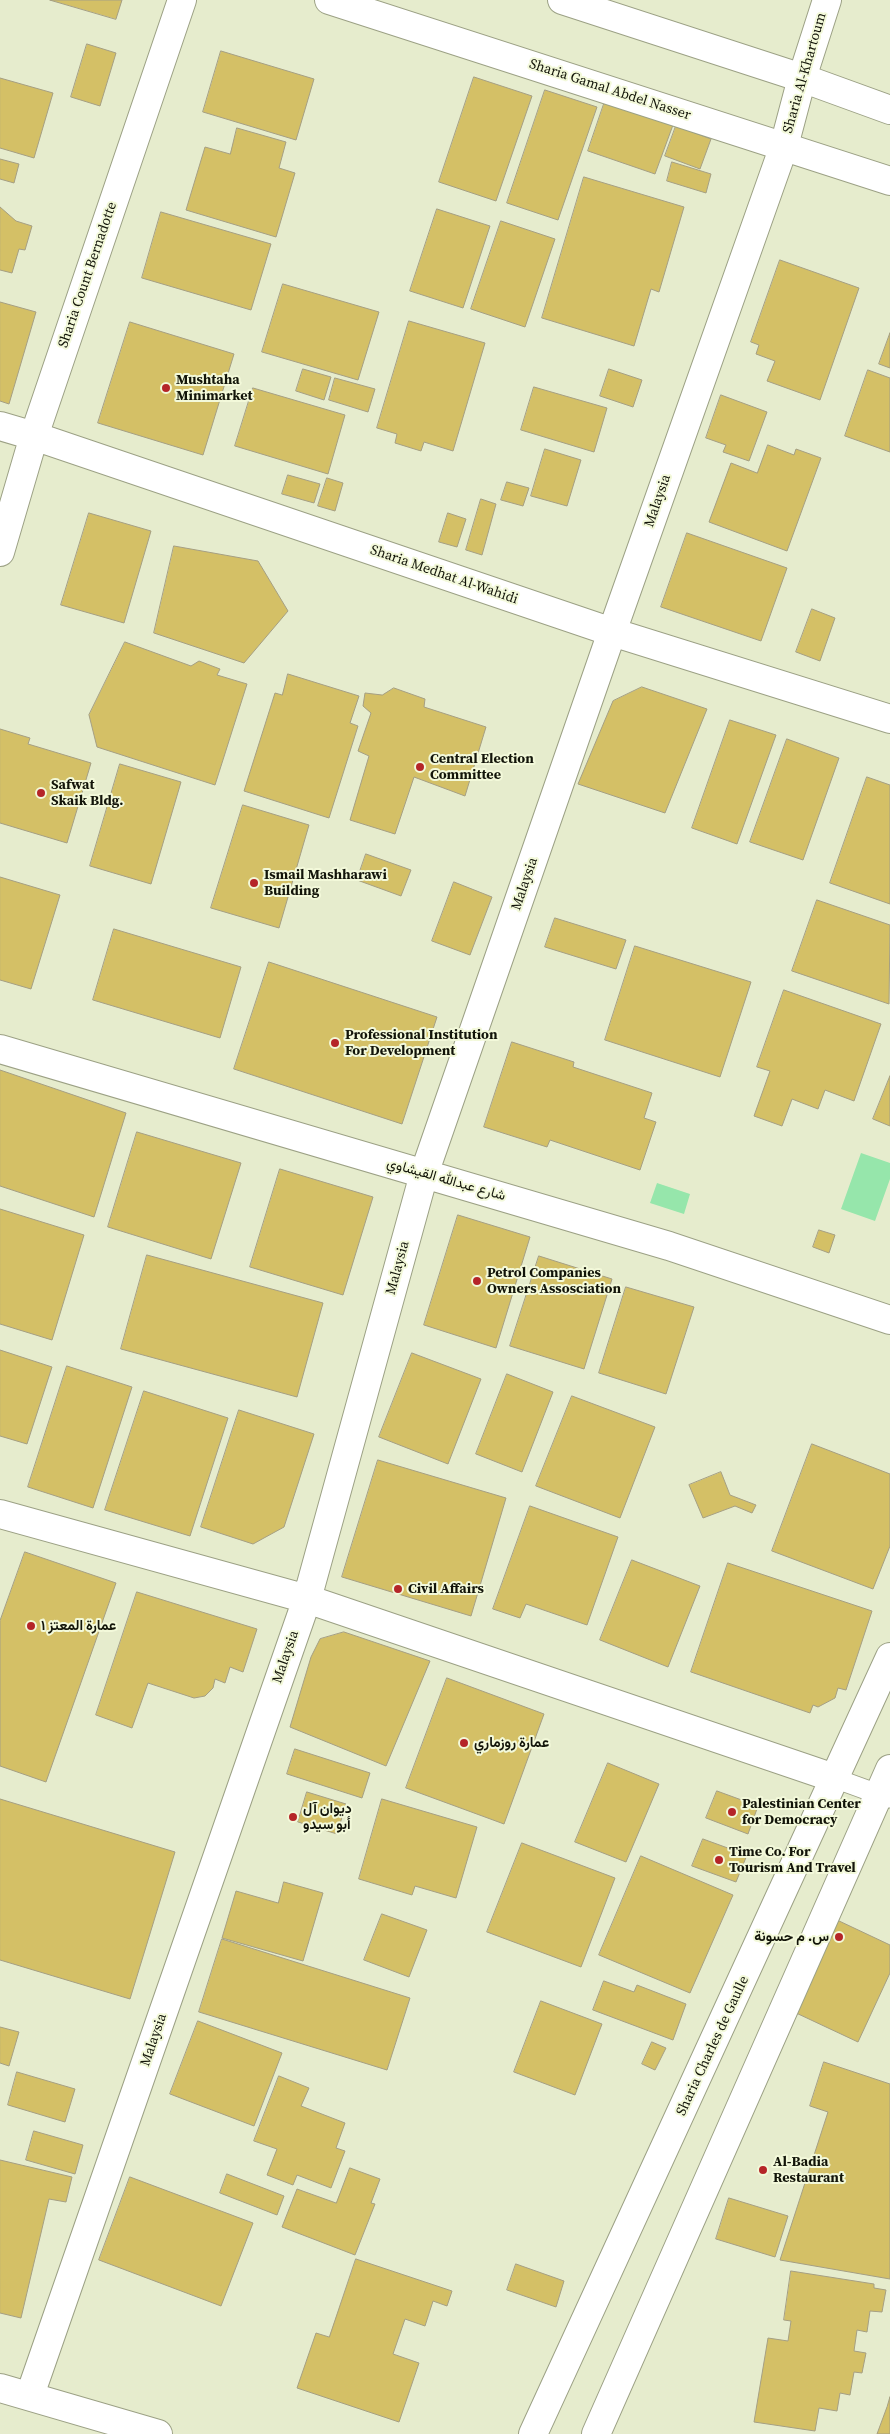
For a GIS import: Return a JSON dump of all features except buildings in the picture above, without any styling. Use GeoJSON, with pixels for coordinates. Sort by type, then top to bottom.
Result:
{"type":"FeatureCollection","features":[{"type":"Feature","properties":{"kind":"street","name":"Sharia Count Bernadotte"},"geometry":{"type":"LineString","coordinates":[[0,552],[34,436],[182,0]]}},
{"type":"Feature","properties":{"kind":"street","name":"Sharia Gamal Abdel Nasser"},"geometry":{"type":"LineString","coordinates":[[329,0],[890,181]]}},
{"type":"Feature","properties":{"kind":"street"},"geometry":{"type":"LineString","coordinates":[[562,0],[802,78],[890,110]]}},
{"type":"Feature","properties":{"kind":"street","name":"Sharia Al-Khartoum"},"geometry":{"type":"LineString","coordinates":[[784,146],[802,78],[827,0]]}},
{"type":"Feature","properties":{"kind":"street","name":"Malaysia"},"geometry":{"type":"LineString","coordinates":[[30,2395],[306,1599],[424,1174],[612,632],[784,146]]}},
{"type":"Feature","properties":{"kind":"street","name":"Sharia Medhat Al-Wahidi"},"geometry":{"type":"LineString","coordinates":[[0,426],[612,632],[890,719]]}},
{"type":"Feature","properties":{"kind":"street","name":"شارع عبدالله القيشاوي"},"geometry":{"type":"LineString","coordinates":[[0,1049],[669,1246],[890,1320]]}},
{"type":"Feature","properties":{"kind":"street"},"geometry":{"type":"LineString","coordinates":[[0,1514],[306,1599],[834,1778]]}},
{"type":"Feature","properties":{"kind":"street","name":"Sharia Charles de Gaulle"},"geometry":{"type":"LineString","coordinates":[[533,2434],[890,1657]]}},
{"type":"Feature","properties":{"kind":"street"},"geometry":{"type":"LineString","coordinates":[[596,2434],[884,1796],[890,1768]]}},
{"type":"Feature","properties":{"kind":"street"},"geometry":{"type":"LineString","coordinates":[[0,2388],[30,2395],[158,2434]]}},
{"type":"Feature","properties":{"kind":"lane"},"geometry":{"type":"LineString","coordinates":[[834,1778],[884,1796]]}},
{"type":"Feature","properties":{"kind":"shaded area"},"geometry":{"type":"Polygon","coordinates":[[[861,1153],[890,1163],[890,1179],[875,1221],[841,1209],[861,1153]]]}},
{"type":"Feature","properties":{"kind":"shaded area"},"geometry":{"type":"Polygon","coordinates":[[[657,1183],[690,1194],[684,1214],[650,1203],[657,1183]]]}},
{"type":"Feature","properties":{"kind":"place","name":"Mushtaha Minimarket"},"geometry":{"type":"Point","coordinates":[166,388]}},
{"type":"Feature","properties":{"kind":"place","name":"Central Election Committee"},"geometry":{"type":"Point","coordinates":[420,767]}},
{"type":"Feature","properties":{"kind":"place","name":"Safwat Skaik Bldg."},"geometry":{"type":"Point","coordinates":[41,793]}},
{"type":"Feature","properties":{"kind":"place","name":"Ismail Mashharawi Building"},"geometry":{"type":"Point","coordinates":[254,883]}},
{"type":"Feature","properties":{"kind":"place","name":"Professional Institution For Development"},"geometry":{"type":"Point","coordinates":[335,1043]}},
{"type":"Feature","properties":{"kind":"place","name":"Petrol Companies Owners Assosciation"},"geometry":{"type":"Point","coordinates":[477,1281]}},
{"type":"Feature","properties":{"kind":"place","name":"Civil Affairs"},"geometry":{"type":"Point","coordinates":[398,1589]}},
{"type":"Feature","properties":{"kind":"place","name":"عمارة المعتز ١"},"geometry":{"type":"Point","coordinates":[31,1626]}},
{"type":"Feature","properties":{"kind":"place","name":"عمارة روزماري"},"geometry":{"type":"Point","coordinates":[464,1743]}},
{"type":"Feature","properties":{"kind":"place","name":"Palestinian Center for Democracy"},"geometry":{"type":"Point","coordinates":[732,1812]}},
{"type":"Feature","properties":{"kind":"place","name":"ديوان آل أبو سيدو"},"geometry":{"type":"Point","coordinates":[293,1817]}},
{"type":"Feature","properties":{"kind":"place","name":"Time Co. For Tourism And Travel"},"geometry":{"type":"Point","coordinates":[719,1860]}},
{"type":"Feature","properties":{"kind":"place","name":"س. م حسونة"},"geometry":{"type":"Point","coordinates":[839,1937]}},
{"type":"Feature","properties":{"kind":"place","name":"Al-Badia Restaurant"},"geometry":{"type":"Point","coordinates":[763,2170]}}]}
